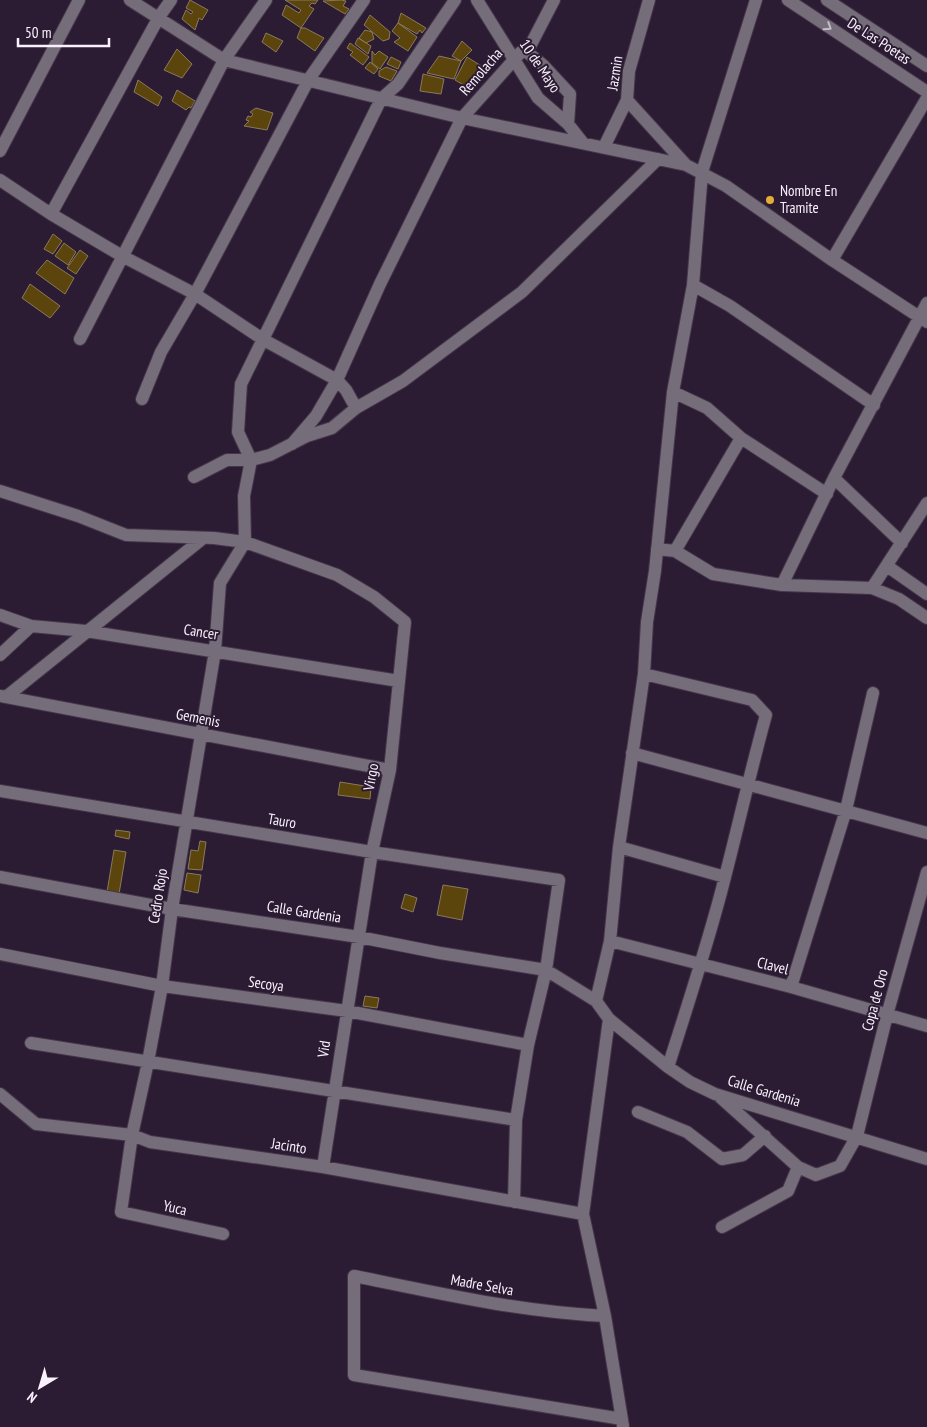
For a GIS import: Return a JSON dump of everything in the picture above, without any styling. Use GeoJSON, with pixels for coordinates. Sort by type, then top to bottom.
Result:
{"type":"FeatureCollection","features":[{"type":"Feature","properties":{"kind":"street"},"geometry":{"type":"LineString","coordinates":[[0,150],[79,0]]}},
{"type":"Feature","properties":{"kind":"street"},"geometry":{"type":"LineString","coordinates":[[130,0],[224,60],[309,79],[381,99],[462,118],[686,164],[702,172],[923,319]]}},
{"type":"Feature","properties":{"kind":"street"},"geometry":{"type":"LineString","coordinates":[[51,214],[158,17],[171,0]]}},
{"type":"Feature","properties":{"kind":"street"},"geometry":{"type":"LineString","coordinates":[[80,339],[224,60],[266,0]]}},
{"type":"Feature","properties":{"kind":"street"},"geometry":{"type":"LineString","coordinates":[[142,399],[161,352],[195,294],[309,79],[364,0]]}},
{"type":"Feature","properties":{"kind":"street"},"geometry":{"type":"LineString","coordinates":[[0,491],[78,516],[126,535],[214,538],[245,542],[244,496],[251,460],[238,432],[241,384],[264,340],[310,239],[381,99],[398,84],[455,0]]}},
{"type":"Feature","properties":{"kind":"street","name":"10 de Mayo"},"geometry":{"type":"LineString","coordinates":[[477,0],[515,58],[538,98],[568,124],[583,143]]}},
{"type":"Feature","properties":{"kind":"street","name":"Remolacha"},"geometry":{"type":"LineString","coordinates":[[292,444],[316,416],[337,380],[380,284],[462,118],[515,58],[521,52],[527,52],[554,0]]}},
{"type":"Feature","properties":{"kind":"street","name":"Jazmin"},"geometry":{"type":"LineString","coordinates":[[604,147],[627,100],[629,71],[648,0]]}},
{"type":"Feature","properties":{"kind":"street"},"geometry":{"type":"LineString","coordinates":[[596,1001],[610,941],[619,847],[644,674],[647,622],[673,392],[693,285],[702,172],[756,0]]}},
{"type":"Feature","properties":{"kind":"street","name":"De Las Poetas"},"geometry":{"type":"LineString","coordinates":[[788,0],[927,92]]}},
{"type":"Feature","properties":{"kind":"street","name":"De Las Poetas"},"geometry":{"type":"LineString","coordinates":[[827,0],[927,66]]}},
{"type":"Feature","properties":{"kind":"street"},"geometry":{"type":"LineString","coordinates":[[527,52],[544,66],[570,94],[568,124]]}},
{"type":"Feature","properties":{"kind":"street"},"geometry":{"type":"LineString","coordinates":[[832,260],[927,98]]}},
{"type":"Feature","properties":{"kind":"street"},"geometry":{"type":"LineString","coordinates":[[627,100],[686,164]]}},
{"type":"Feature","properties":{"kind":"street"},"geometry":{"type":"LineString","coordinates":[[194,477],[228,460],[251,460],[270,455],[307,436],[332,428],[356,408],[403,381],[522,292],[658,159]]}},
{"type":"Feature","properties":{"kind":"street"},"geometry":{"type":"LineString","coordinates":[[0,180],[51,214],[122,256],[195,294],[264,340],[337,380],[346,390],[356,408]]}},
{"type":"Feature","properties":{"kind":"street"},"geometry":{"type":"LineString","coordinates":[[693,285],[730,306],[874,405]]}},
{"type":"Feature","properties":{"kind":"street"},"geometry":{"type":"LineString","coordinates":[[782,586],[834,478],[923,319],[927,304]]}},
{"type":"Feature","properties":{"kind":"street"},"geometry":{"type":"LineString","coordinates":[[673,392],[707,408],[741,438],[827,494]]}},
{"type":"Feature","properties":{"kind":"street"},"geometry":{"type":"LineString","coordinates":[[675,552],[741,438]]}},
{"type":"Feature","properties":{"kind":"street"},"geometry":{"type":"LineString","coordinates":[[834,478],[902,543]]}},
{"type":"Feature","properties":{"kind":"street"},"geometry":{"type":"LineString","coordinates":[[872,588],[927,503]]}},
{"type":"Feature","properties":{"kind":"street"},"geometry":{"type":"LineString","coordinates":[[3,696],[202,539]]}},
{"type":"Feature","properties":{"kind":"street","name":"Cedro Rojo"},"geometry":{"type":"LineString","coordinates":[[121,1212],[132,1135],[162,986],[172,909],[215,651],[220,583],[245,542]]}},
{"type":"Feature","properties":{"kind":"street","name":"Virgo"},"geometry":{"type":"LineString","coordinates":[[245,542],[337,574],[374,597],[405,622],[390,770],[372,852],[359,937]]}},
{"type":"Feature","properties":{"kind":"street"},"geometry":{"type":"LineString","coordinates":[[656,549],[675,552],[713,574],[782,586],[872,588],[899,599],[927,618]]}},
{"type":"Feature","properties":{"kind":"street"},"geometry":{"type":"LineString","coordinates":[[887,566],[927,594]]}},
{"type":"Feature","properties":{"kind":"street","name":"Cancer"},"geometry":{"type":"LineString","coordinates":[[0,615],[31,626],[86,631],[398,682]]}},
{"type":"Feature","properties":{"kind":"street"},"geometry":{"type":"LineString","coordinates":[[0,655],[31,626]]}},
{"type":"Feature","properties":{"kind":"street"},"geometry":{"type":"LineString","coordinates":[[644,674],[752,700],[766,715],[701,965],[668,1067]]}},
{"type":"Feature","properties":{"kind":"street"},"geometry":{"type":"LineString","coordinates":[[791,988],[846,810],[873,693]]}},
{"type":"Feature","properties":{"kind":"street","name":"Gemenis"},"geometry":{"type":"LineString","coordinates":[[3,696],[390,770]]}},
{"type":"Feature","properties":{"kind":"street"},"geometry":{"type":"LineString","coordinates":[[632,753],[927,833]]}},
{"type":"Feature","properties":{"kind":"street","name":"Tauro"},"geometry":{"type":"LineString","coordinates":[[0,791],[372,852],[559,880],[546,970]]}},
{"type":"Feature","properties":{"kind":"street"},"geometry":{"type":"LineString","coordinates":[[619,847],[725,877]]}},
{"type":"Feature","properties":{"kind":"street","name":"Copa de Oro"},"geometry":{"type":"LineString","coordinates":[[798,1167],[816,1175],[840,1166],[857,1136],[887,1014],[927,872]]}},
{"type":"Feature","properties":{"kind":"street","name":"Calle Gardenia"},"geometry":{"type":"LineString","coordinates":[[0,877],[172,909],[359,937],[440,953],[546,970],[596,1001],[610,1020],[668,1067],[690,1082],[715,1094],[927,1159]]}},
{"type":"Feature","properties":{"kind":"street","name":"Vid"},"geometry":{"type":"LineString","coordinates":[[323,1168],[359,937]]}},
{"type":"Feature","properties":{"kind":"street","name":"Clavel"},"geometry":{"type":"LineString","coordinates":[[610,941],[927,1026]]}},
{"type":"Feature","properties":{"kind":"street","name":"Secoya"},"geometry":{"type":"LineString","coordinates":[[0,954],[162,986],[347,1010],[528,1045]]}},
{"type":"Feature","properties":{"kind":"street"},"geometry":{"type":"LineString","coordinates":[[514,1202],[516,1120],[528,1045],[546,970]]}},
{"type":"Feature","properties":{"kind":"street"},"geometry":{"type":"LineString","coordinates":[[610,1020],[583,1214],[605,1316],[623,1423]]}},
{"type":"Feature","properties":{"kind":"street"},"geometry":{"type":"LineString","coordinates":[[32,1042],[516,1120]]}},
{"type":"Feature","properties":{"kind":"street","name":"Jacinto"},"geometry":{"type":"LineString","coordinates":[[0,1094],[36,1124],[132,1135],[150,1142],[323,1168],[583,1214]]}},
{"type":"Feature","properties":{"kind":"street"},"geometry":{"type":"LineString","coordinates":[[715,1094],[798,1167],[788,1191],[722,1227]]}},
{"type":"Feature","properties":{"kind":"street"},"geometry":{"type":"LineString","coordinates":[[638,1112],[687,1132],[722,1159],[743,1155],[765,1136]]}},
{"type":"Feature","properties":{"kind":"street","name":"Yuca"},"geometry":{"type":"LineString","coordinates":[[121,1212],[223,1234]]}},
{"type":"Feature","properties":{"kind":"street","name":"Madre Selva"},"geometry":{"type":"LineString","coordinates":[[605,1316],[557,1314],[479,1302],[354,1276],[354,1375],[623,1423]]}},
{"type":"Feature","properties":{"kind":"building"},"geometry":{"type":"Polygon","coordinates":[[[190,0],[208,10],[202,20],[199,18],[195,30],[182,19],[186,10],[191,14],[193,12],[186,8],[190,0]]]}},
{"type":"Feature","properties":{"kind":"building"},"geometry":{"type":"Polygon","coordinates":[[[285,0],[318,0],[315,4],[312,3],[309,6],[314,9],[301,28],[282,15],[286,5],[299,13],[301,10],[285,0]]]}},
{"type":"Feature","properties":{"kind":"building"},"geometry":{"type":"Polygon","coordinates":[[[323,1],[346,1],[343,6],[349,9],[345,14],[323,1]]]}},
{"type":"Feature","properties":{"kind":"building"},"geometry":{"type":"Polygon","coordinates":[[[401,13],[426,28],[422,33],[420,30],[417,34],[398,23],[401,13]]]}},
{"type":"Feature","properties":{"kind":"building"},"geometry":{"type":"Polygon","coordinates":[[[370,15],[390,32],[389,39],[383,41],[364,25],[370,15]]]}},
{"type":"Feature","properties":{"kind":"building"},"geometry":{"type":"Polygon","coordinates":[[[398,23],[417,37],[408,51],[394,42],[400,38],[392,31],[398,23]]]}},
{"type":"Feature","properties":{"kind":"building"},"geometry":{"type":"Polygon","coordinates":[[[301,28],[305,28],[324,38],[315,51],[297,38],[301,28]]]}},
{"type":"Feature","properties":{"kind":"building"},"geometry":{"type":"Polygon","coordinates":[[[365,30],[372,32],[374,39],[366,43],[359,38],[365,30]]]}},
{"type":"Feature","properties":{"kind":"building"},"geometry":{"type":"Polygon","coordinates":[[[266,33],[283,41],[276,52],[262,42],[266,33]]]}},
{"type":"Feature","properties":{"kind":"building"},"geometry":{"type":"Polygon","coordinates":[[[358,38],[371,46],[368,54],[355,44],[358,38]]]}},
{"type":"Feature","properties":{"kind":"building"},"geometry":{"type":"Polygon","coordinates":[[[462,41],[472,50],[461,61],[452,56],[462,41]]]}},
{"type":"Feature","properties":{"kind":"building"},"geometry":{"type":"Polygon","coordinates":[[[350,43],[369,57],[363,65],[350,55],[353,52],[347,48],[350,43]]]}},
{"type":"Feature","properties":{"kind":"building"},"geometry":{"type":"Polygon","coordinates":[[[177,49],[192,64],[182,78],[164,70],[177,49]]]}},
{"type":"Feature","properties":{"kind":"building"},"geometry":{"type":"Polygon","coordinates":[[[372,51],[375,55],[379,51],[388,57],[380,69],[372,63],[372,51]]]}},
{"type":"Feature","properties":{"kind":"building"},"geometry":{"type":"Polygon","coordinates":[[[439,56],[461,61],[454,79],[427,73],[439,56]]]}},
{"type":"Feature","properties":{"kind":"building"},"geometry":{"type":"Polygon","coordinates":[[[391,57],[401,62],[398,69],[387,64],[391,57]]]}},
{"type":"Feature","properties":{"kind":"building"},"geometry":{"type":"Polygon","coordinates":[[[467,57],[483,67],[469,88],[455,80],[467,57]]]}},
{"type":"Feature","properties":{"kind":"building"},"geometry":{"type":"Polygon","coordinates":[[[370,62],[378,69],[374,74],[365,68],[370,62]]]}},
{"type":"Feature","properties":{"kind":"building"},"geometry":{"type":"Polygon","coordinates":[[[386,67],[397,71],[391,81],[379,76],[379,71],[386,67]]]}},
{"type":"Feature","properties":{"kind":"building"},"geometry":{"type":"Polygon","coordinates":[[[423,74],[444,79],[441,94],[420,91],[423,74]]]}},
{"type":"Feature","properties":{"kind":"building"},"geometry":{"type":"Polygon","coordinates":[[[138,80],[162,97],[158,106],[134,92],[138,80]]]}},
{"type":"Feature","properties":{"kind":"building"},"geometry":{"type":"Polygon","coordinates":[[[177,90],[195,101],[191,108],[189,107],[186,110],[172,101],[177,90]]]}},
{"type":"Feature","properties":{"kind":"building"},"geometry":{"type":"Polygon","coordinates":[[[256,108],[273,113],[267,130],[244,126],[249,121],[246,120],[248,116],[251,117],[253,114],[250,112],[256,108]]]}},
{"type":"Feature","properties":{"kind":"building"},"geometry":{"type":"Polygon","coordinates":[[[53,234],[62,241],[53,254],[44,249],[53,234]]]}},
{"type":"Feature","properties":{"kind":"building"},"geometry":{"type":"Polygon","coordinates":[[[64,243],[76,252],[68,265],[55,256],[64,243]]]}},
{"type":"Feature","properties":{"kind":"building"},"geometry":{"type":"Polygon","coordinates":[[[80,250],[88,256],[76,274],[67,268],[80,250]]]}},
{"type":"Feature","properties":{"kind":"building"},"geometry":{"type":"Polygon","coordinates":[[[47,260],[74,278],[65,294],[36,273],[47,260]]]}},
{"type":"Feature","properties":{"kind":"building"},"geometry":{"type":"Polygon","coordinates":[[[30,284],[60,306],[50,318],[22,298],[30,284]]]}},
{"type":"Feature","properties":{"kind":"building"},"geometry":{"type":"Polygon","coordinates":[[[340,782],[371,787],[370,799],[338,795],[340,782]]]}},
{"type":"Feature","properties":{"kind":"building"},"geometry":{"type":"Polygon","coordinates":[[[116,830],[130,832],[129,839],[115,836],[116,830]]]}},
{"type":"Feature","properties":{"kind":"building"},"geometry":{"type":"Polygon","coordinates":[[[200,841],[206,842],[202,870],[188,869],[191,850],[198,851],[200,841]]]}},
{"type":"Feature","properties":{"kind":"building"},"geometry":{"type":"Polygon","coordinates":[[[114,850],[126,852],[119,894],[107,892],[114,850]]]}},
{"type":"Feature","properties":{"kind":"building"},"geometry":{"type":"Polygon","coordinates":[[[187,873],[201,875],[198,893],[184,890],[187,873]]]}},
{"type":"Feature","properties":{"kind":"building"},"geometry":{"type":"Polygon","coordinates":[[[443,885],[468,889],[462,920],[437,915],[443,885]]]}},
{"type":"Feature","properties":{"kind":"building"},"geometry":{"type":"Polygon","coordinates":[[[405,894],[417,898],[413,912],[401,908],[405,894]]]}},
{"type":"Feature","properties":{"kind":"building"},"geometry":{"type":"Polygon","coordinates":[[[365,996],[379,998],[377,1008],[363,1006],[365,996]]]}},
{"type":"Feature","properties":{"kind":"place","name":"Nombre En Tramite"},"geometry":{"type":"Point","coordinates":[770,200]}}]}
